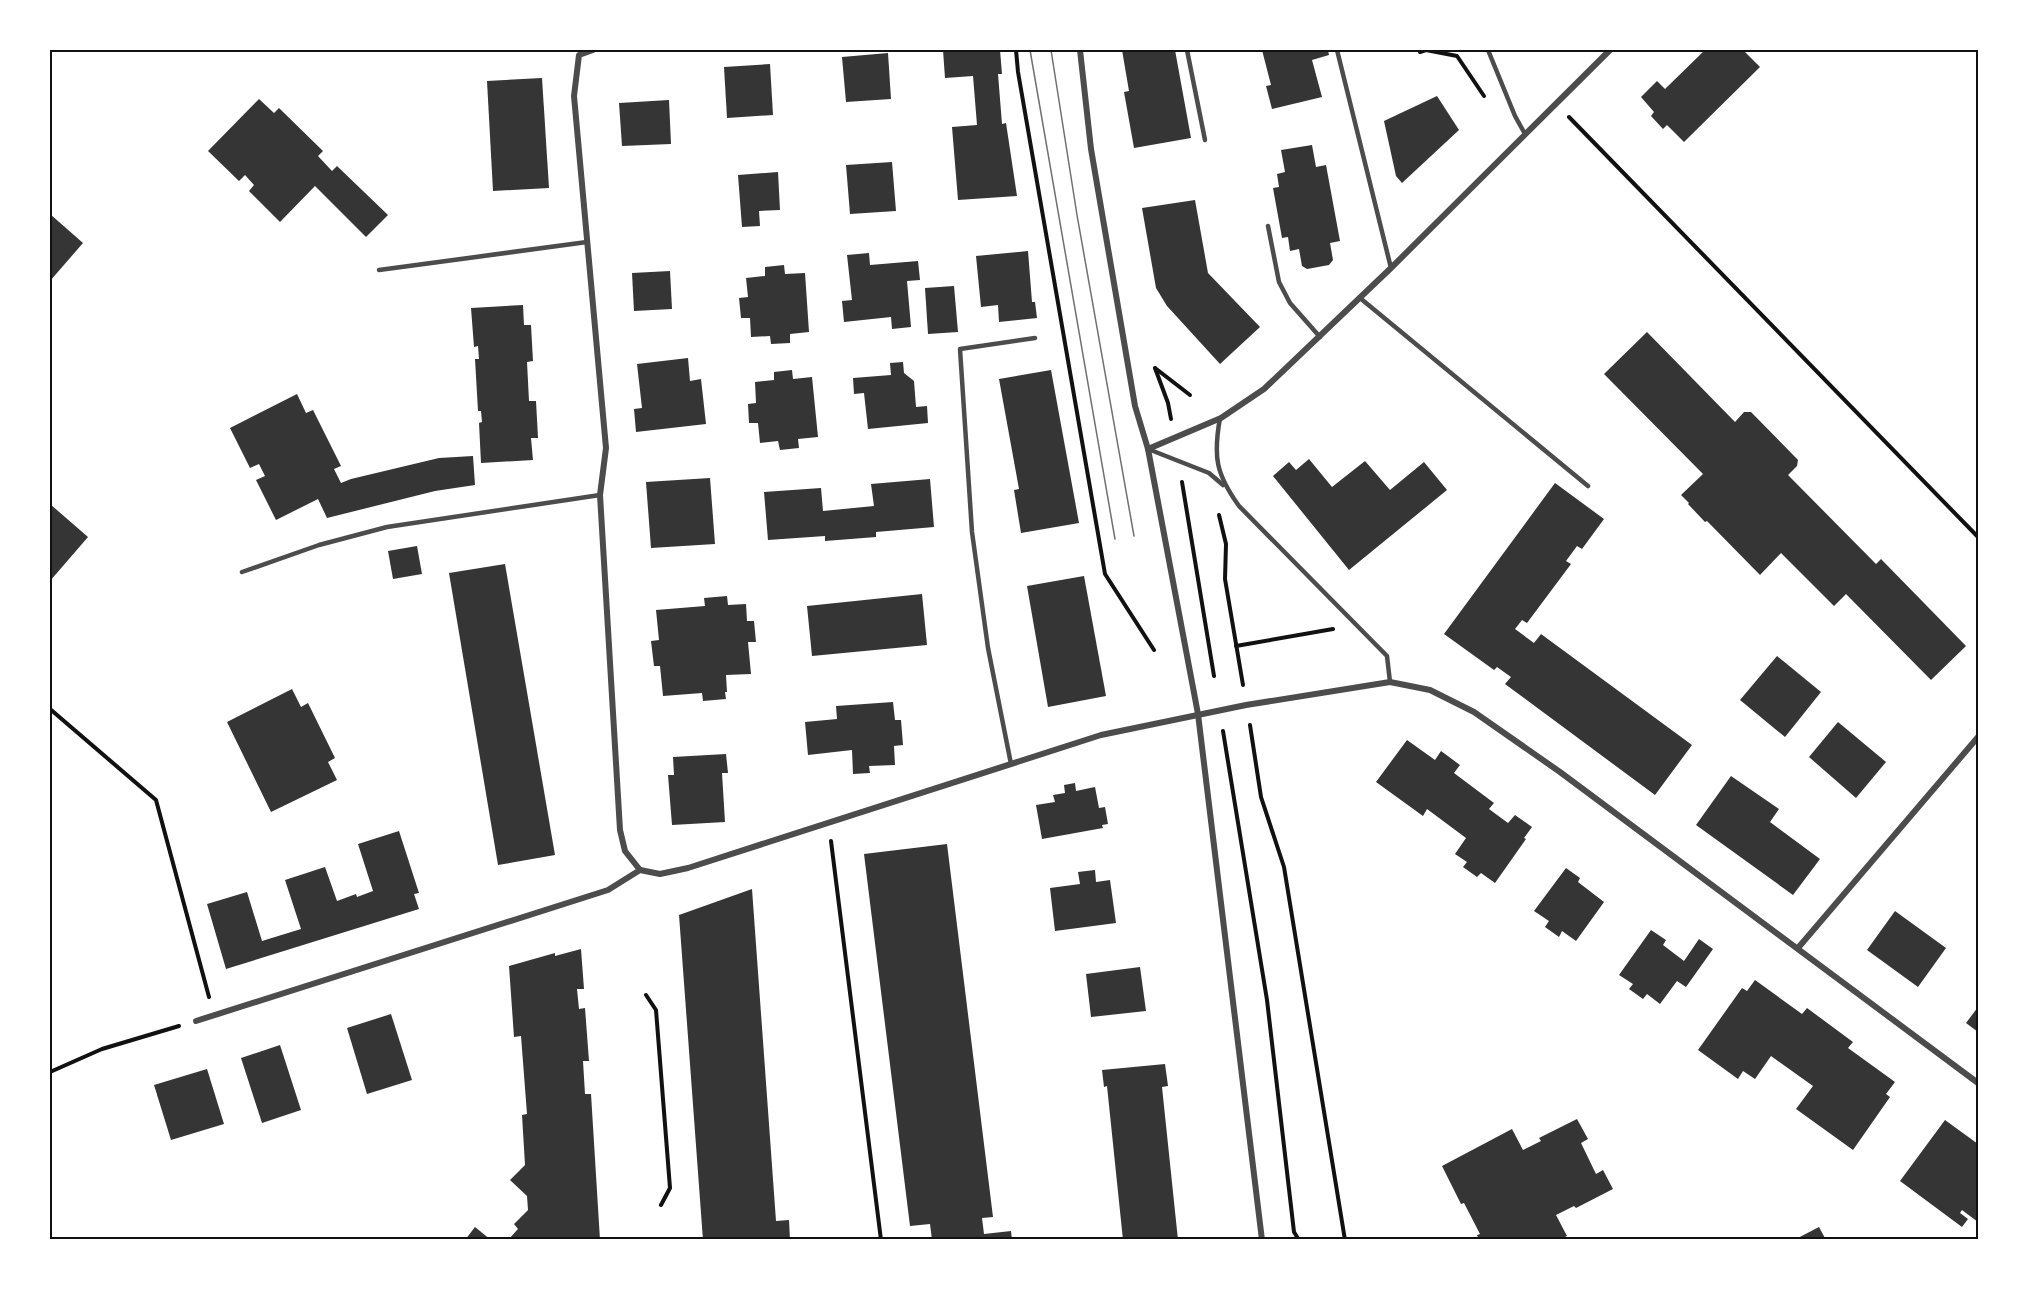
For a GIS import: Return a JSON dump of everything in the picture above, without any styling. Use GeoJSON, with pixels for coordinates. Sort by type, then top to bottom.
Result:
{"type":"FeatureCollection","features":[{"type":"Feature","properties":{"kind":"street"},"geometry":{"type":"LineString","coordinates":[[593,50],[576,52],[574,96],[606,448],[600,495],[620,830],[625,851],[640,870],[660,874],[688,868],[1101,735],[1246,705],[1390,682],[1430,690],[1474,712],[1560,772],[1978,1083]]}},
{"type":"Feature","properties":{"kind":"street"},"geometry":{"type":"LineString","coordinates":[[1080,50],[1095,172],[1135,406],[1148,449],[1198,714],[1262,1239]]}},
{"type":"Feature","properties":{"kind":"street"},"geometry":{"type":"LineString","coordinates":[[1148,449],[1221,418],[1264,389],[1391,268],[1610,50]]}},
{"type":"Feature","properties":{"kind":"street"},"geometry":{"type":"LineString","coordinates":[[1798,948],[1978,737]]}},
{"type":"Feature","properties":{"kind":"street"},"geometry":{"type":"LineString","coordinates":[[196,1021],[608,890],[640,870]]}},
{"type":"Feature","properties":{"kind":"lane"},"geometry":{"type":"LineString","coordinates":[[1187,50],[1205,140]]}},
{"type":"Feature","properties":{"kind":"lane"},"geometry":{"type":"LineString","coordinates":[[1336,50],[1391,268]]}},
{"type":"Feature","properties":{"kind":"lane"},"geometry":{"type":"LineString","coordinates":[[1488,50],[1515,116],[1525,134]]}},
{"type":"Feature","properties":{"kind":"lane"},"geometry":{"type":"LineString","coordinates":[[1268,226],[1279,282],[1290,303],[1320,337]]}},
{"type":"Feature","properties":{"kind":"lane"},"geometry":{"type":"LineString","coordinates":[[379,270],[587,242]]}},
{"type":"Feature","properties":{"kind":"lane"},"geometry":{"type":"LineString","coordinates":[[1360,298],[1588,486]]}},
{"type":"Feature","properties":{"kind":"lane"},"geometry":{"type":"LineString","coordinates":[[1011,764],[988,648],[972,532],[960,349],[1035,338]]}},
{"type":"Feature","properties":{"kind":"lane"},"geometry":{"type":"LineString","coordinates":[[1221,418],[1216,439],[1217,457],[1224,486]]}},
{"type":"Feature","properties":{"kind":"lane"},"geometry":{"type":"LineString","coordinates":[[1148,449],[1209,473],[1224,486],[1239,506],[1387,656],[1390,682]]}},
{"type":"Feature","properties":{"kind":"lane"},"geometry":{"type":"LineString","coordinates":[[242,572],[320,545],[387,527],[600,495]]}},
{"type":"Feature","properties":{"kind":"path"},"geometry":{"type":"LineString","coordinates":[[1016,50],[1105,574],[1154,650]]}},
{"type":"Feature","properties":{"kind":"path"},"geometry":{"type":"LineString","coordinates":[[1420,52],[1426,50],[1457,56],[1470,76]]}},
{"type":"Feature","properties":{"kind":"path"},"geometry":{"type":"LineString","coordinates":[[1569,117],[1978,537]]}},
{"type":"Feature","properties":{"kind":"path"},"geometry":{"type":"LineString","coordinates":[[1155,368],[1190,395]]}},
{"type":"Feature","properties":{"kind":"path"},"geometry":{"type":"LineString","coordinates":[[1182,485],[1267,1000],[1294,1232],[1299,1239]]}},
{"type":"Feature","properties":{"kind":"path"},"geometry":{"type":"LineString","coordinates":[[1219,514],[1226,544],[1225,579],[1246,705],[1262,797],[1284,867],[1345,1239]]}},
{"type":"Feature","properties":{"kind":"path"},"geometry":{"type":"LineString","coordinates":[[1236,646],[1355,625]]}},
{"type":"Feature","properties":{"kind":"path"},"geometry":{"type":"LineString","coordinates":[[50,709],[156,800],[213,1015]]}},
{"type":"Feature","properties":{"kind":"path"},"geometry":{"type":"LineString","coordinates":[[831,838],[881,1239]]}},
{"type":"Feature","properties":{"kind":"path"},"geometry":{"type":"LineString","coordinates":[[646,995],[656,1010],[670,1188],[661,1205]]}},
{"type":"Feature","properties":{"kind":"path"},"geometry":{"type":"LineString","coordinates":[[50,1072],[102,1049],[196,1021]]}},
{"type":"Feature","properties":{"kind":"building"},"geometry":{"type":"Polygon","coordinates":[[[943,50],[1000,50],[1002,74],[998,74],[1002,124],[1006,123],[1017,196],[958,200],[952,127],[977,125],[973,76],[945,78],[943,50]]]}},
{"type":"Feature","properties":{"kind":"building"},"geometry":{"type":"Polygon","coordinates":[[[1122,50],[1175,50],[1191,138],[1134,148],[1124,92],[1129,91],[1122,50]]]}},
{"type":"Feature","properties":{"kind":"building"},"geometry":{"type":"Polygon","coordinates":[[[1262,50],[1328,50],[1329,55],[1312,60],[1322,97],[1272,109],[1266,86],[1271,85],[1262,50]]]}},
{"type":"Feature","properties":{"kind":"building"},"geometry":{"type":"Polygon","coordinates":[[[1705,50],[1743,50],[1760,67],[1684,142],[1667,125],[1663,129],[1651,116],[1654,112],[1641,97],[1657,81],[1665,89],[1705,50]]]}},
{"type":"Feature","properties":{"kind":"building"},"geometry":{"type":"Polygon","coordinates":[[[888,53],[891,99],[846,102],[842,57],[888,53]]]}},
{"type":"Feature","properties":{"kind":"building"},"geometry":{"type":"Polygon","coordinates":[[[770,64],[773,115],[727,118],[724,67],[770,64]]]}},
{"type":"Feature","properties":{"kind":"building"},"geometry":{"type":"Polygon","coordinates":[[[542,78],[549,188],[493,191],[487,81],[542,78]]]}},
{"type":"Feature","properties":{"kind":"building"},"geometry":{"type":"Polygon","coordinates":[[[1437,96],[1459,130],[1402,183],[1396,176],[1384,121],[1437,96]]]}},
{"type":"Feature","properties":{"kind":"building"},"geometry":{"type":"Polygon","coordinates":[[[259,99],[274,113],[279,108],[323,151],[318,156],[332,171],[337,166],[388,215],[366,237],[315,186],[280,222],[249,191],[254,185],[245,175],[239,181],[208,151],[259,99]]]}},
{"type":"Feature","properties":{"kind":"building"},"geometry":{"type":"Polygon","coordinates":[[[669,100],[671,144],[622,146],[619,103],[669,100]]]}},
{"type":"Feature","properties":{"kind":"building"},"geometry":{"type":"Polygon","coordinates":[[[1312,145],[1316,167],[1326,165],[1340,241],[1330,243],[1333,260],[1329,265],[1307,269],[1302,266],[1299,249],[1290,251],[1288,237],[1282,238],[1273,188],[1279,187],[1277,174],[1285,172],[1281,150],[1312,145]]]}},
{"type":"Feature","properties":{"kind":"building"},"geometry":{"type":"Polygon","coordinates":[[[892,162],[896,211],[850,214],[846,165],[892,162]]]}},
{"type":"Feature","properties":{"kind":"building"},"geometry":{"type":"Polygon","coordinates":[[[778,172],[780,210],[759,211],[760,226],[742,227],[738,175],[778,172]]]}},
{"type":"Feature","properties":{"kind":"building"},"geometry":{"type":"Polygon","coordinates":[[[1195,200],[1208,273],[1260,327],[1220,364],[1167,306],[1156,288],[1142,208],[1195,200]]]}},
{"type":"Feature","properties":{"kind":"building"},"geometry":{"type":"Polygon","coordinates":[[[50,214],[83,243],[50,281],[50,214]]]}},
{"type":"Feature","properties":{"kind":"building"},"geometry":{"type":"Polygon","coordinates":[[[1028,251],[1032,302],[1035,302],[1037,318],[999,322],[998,305],[981,307],[976,256],[1028,251]]]}},
{"type":"Feature","properties":{"kind":"building"},"geometry":{"type":"Polygon","coordinates":[[[869,253],[870,265],[918,261],[920,280],[907,281],[911,327],[892,329],[891,317],[844,322],[842,301],[852,300],[847,255],[869,253]]]}},
{"type":"Feature","properties":{"kind":"building"},"geometry":{"type":"Polygon","coordinates":[[[784,265],[785,274],[805,273],[809,332],[790,334],[790,343],[771,344],[770,336],[751,337],[750,318],[741,318],[739,298],[748,297],[746,278],[765,276],[765,267],[784,265]]]}},
{"type":"Feature","properties":{"kind":"building"},"geometry":{"type":"Polygon","coordinates":[[[670,271],[672,309],[634,311],[632,273],[670,271]]]}},
{"type":"Feature","properties":{"kind":"building"},"geometry":{"type":"Polygon","coordinates":[[[954,286],[958,332],[928,334],[925,288],[954,286]]]}},
{"type":"Feature","properties":{"kind":"building"},"geometry":{"type":"Polygon","coordinates":[[[523,305],[524,325],[531,325],[533,361],[527,362],[529,401],[536,401],[538,438],[531,438],[533,460],[481,463],[479,423],[482,422],[481,411],[478,411],[475,359],[479,359],[478,346],[474,347],[471,308],[523,305]]]}},
{"type":"Feature","properties":{"kind":"building"},"geometry":{"type":"Polygon","coordinates":[[[1647,332],[1735,422],[1744,412],[1751,412],[1798,460],[1797,466],[1788,475],[1876,564],[1881,559],[1966,646],[1931,680],[1846,594],[1834,606],[1781,553],[1760,575],[1688,504],[1681,495],[1703,474],[1604,374],[1647,332]]]}},
{"type":"Feature","properties":{"kind":"building"},"geometry":{"type":"Polygon","coordinates":[[[688,358],[690,381],[701,379],[706,424],[636,432],[634,409],[642,408],[637,364],[688,358]]]}},
{"type":"Feature","properties":{"kind":"building"},"geometry":{"type":"Polygon","coordinates":[[[903,362],[904,373],[914,381],[916,407],[927,406],[928,423],[868,429],[864,393],[854,394],[853,378],[891,375],[890,363],[903,362]]]}},
{"type":"Feature","properties":{"kind":"building"},"geometry":{"type":"Polygon","coordinates":[[[792,370],[793,379],[812,377],[818,437],[798,439],[799,448],[780,450],[778,441],[760,443],[758,423],[749,423],[748,404],[756,403],[755,382],[774,380],[774,372],[792,370]]]}},
{"type":"Feature","properties":{"kind":"building"},"geometry":{"type":"Polygon","coordinates":[[[1051,370],[1079,523],[1021,533],[1014,490],[1019,489],[999,379],[1051,370]]]}},
{"type":"Feature","properties":{"kind":"building"},"geometry":{"type":"Polygon","coordinates":[[[297,394],[306,413],[313,410],[341,466],[334,469],[341,483],[439,458],[473,456],[475,485],[435,491],[327,518],[318,499],[276,520],[256,480],[265,476],[259,464],[250,468],[230,428],[297,394]]]}},
{"type":"Feature","properties":{"kind":"building"},"geometry":{"type":"Polygon","coordinates":[[[1309,459],[1332,487],[1365,461],[1390,490],[1424,462],[1447,490],[1349,570],[1273,476],[1289,462],[1296,470],[1309,459]]]}},
{"type":"Feature","properties":{"kind":"building"},"geometry":{"type":"Polygon","coordinates":[[[710,478],[715,544],[651,548],[646,482],[710,478]]]}},
{"type":"Feature","properties":{"kind":"building"},"geometry":{"type":"Polygon","coordinates":[[[930,479],[934,527],[876,532],[876,537],[825,541],[825,536],[768,540],[764,492],[821,488],[823,511],[874,506],[871,484],[930,479]]]}},
{"type":"Feature","properties":{"kind":"building"},"geometry":{"type":"Polygon","coordinates":[[[1555,483],[1604,519],[1582,549],[1577,546],[1566,561],[1571,564],[1527,623],[1522,620],[1515,629],[1534,643],[1541,634],[1692,745],[1655,795],[1505,684],[1511,677],[1497,667],[1494,670],[1444,634],[1555,483]]]}},
{"type":"Feature","properties":{"kind":"building"},"geometry":{"type":"Polygon","coordinates":[[[50,504],[88,537],[50,581],[50,504]]]}},
{"type":"Feature","properties":{"kind":"building"},"geometry":{"type":"Polygon","coordinates":[[[417,546],[422,574],[393,579],[388,551],[417,546]]]}},
{"type":"Feature","properties":{"kind":"building"},"geometry":{"type":"Polygon","coordinates":[[[505,564],[555,855],[498,865],[449,573],[505,564]]]}},
{"type":"Feature","properties":{"kind":"building"},"geometry":{"type":"Polygon","coordinates":[[[1084,576],[1106,696],[1048,707],[1027,586],[1084,576]]]}},
{"type":"Feature","properties":{"kind":"building"},"geometry":{"type":"Polygon","coordinates":[[[922,594],[927,645],[812,656],[807,606],[922,594]]]}},
{"type":"Feature","properties":{"kind":"building"},"geometry":{"type":"Polygon","coordinates":[[[727,596],[728,605],[746,604],[747,621],[754,621],[756,642],[748,642],[751,674],[726,675],[726,699],[703,701],[702,693],[663,696],[660,666],[654,666],[651,641],[659,640],[656,610],[705,606],[704,598],[727,596]]]}},
{"type":"Feature","properties":{"kind":"building"},"geometry":{"type":"Polygon","coordinates":[[[1777,656],[1821,692],[1785,737],[1740,700],[1777,656]]]}},
{"type":"Feature","properties":{"kind":"building"},"geometry":{"type":"Polygon","coordinates":[[[292,689],[301,707],[308,703],[335,758],[328,762],[337,780],[271,812],[227,722],[292,689]]]}},
{"type":"Feature","properties":{"kind":"building"},"geometry":{"type":"Polygon","coordinates":[[[893,702],[895,720],[901,720],[903,745],[894,746],[895,765],[869,766],[870,773],[853,774],[852,750],[808,755],[805,722],[837,719],[836,706],[893,702]]]}},
{"type":"Feature","properties":{"kind":"building"},"geometry":{"type":"Polygon","coordinates":[[[1838,722],[1886,762],[1856,798],[1809,757],[1838,722]]]}},
{"type":"Feature","properties":{"kind":"building"},"geometry":{"type":"Polygon","coordinates":[[[1407,740],[1435,760],[1441,751],[1460,765],[1454,773],[1494,803],[1489,809],[1508,823],[1515,815],[1532,827],[1495,883],[1481,873],[1477,877],[1463,867],[1467,862],[1455,854],[1466,838],[1427,809],[1423,816],[1376,782],[1407,740]]]}},
{"type":"Feature","properties":{"kind":"building"},"geometry":{"type":"Polygon","coordinates":[[[726,754],[728,773],[722,773],[725,822],[672,825],[668,775],[674,775],[673,757],[726,754]]]}},
{"type":"Feature","properties":{"kind":"building"},"geometry":{"type":"Polygon","coordinates":[[[1731,776],[1779,809],[1770,822],[1820,859],[1793,895],[1696,825],[1731,776]]]}},
{"type":"Feature","properties":{"kind":"building"},"geometry":{"type":"Polygon","coordinates":[[[1075,783],[1076,791],[1095,787],[1099,808],[1105,807],[1108,824],[1102,825],[1103,828],[1042,839],[1036,805],[1055,802],[1053,795],[1065,793],[1064,785],[1075,783]]]}},
{"type":"Feature","properties":{"kind":"building"},"geometry":{"type":"Polygon","coordinates":[[[399,831],[419,893],[414,894],[419,909],[226,969],[207,904],[247,892],[262,941],[301,929],[285,880],[325,867],[337,901],[373,891],[358,844],[399,831]]]}},
{"type":"Feature","properties":{"kind":"building"},"geometry":{"type":"Polygon","coordinates":[[[947,844],[993,1217],[982,1218],[984,1234],[1011,1231],[1012,1240],[932,1240],[930,1224],[910,1226],[864,854],[947,844]]]}},
{"type":"Feature","properties":{"kind":"building"},"geometry":{"type":"Polygon","coordinates":[[[1566,868],[1580,878],[1578,882],[1604,902],[1576,941],[1562,931],[1559,937],[1545,927],[1549,921],[1534,911],[1566,868]]]}},
{"type":"Feature","properties":{"kind":"building"},"geometry":{"type":"Polygon","coordinates":[[[1095,870],[1096,882],[1110,880],[1116,923],[1055,931],[1050,888],[1080,884],[1078,872],[1095,870]]]}},
{"type":"Feature","properties":{"kind":"building"},"geometry":{"type":"Polygon","coordinates":[[[752,889],[776,1221],[789,1220],[790,1240],[703,1240],[679,915],[752,889]]]}},
{"type":"Feature","properties":{"kind":"building"},"geometry":{"type":"Polygon","coordinates":[[[1895,911],[1946,948],[1918,987],[1867,950],[1895,911]]]}},
{"type":"Feature","properties":{"kind":"building"},"geometry":{"type":"Polygon","coordinates":[[[1651,930],[1666,940],[1663,945],[1684,961],[1699,939],[1713,949],[1686,987],[1677,981],[1660,1004],[1647,994],[1643,999],[1629,989],[1633,984],[1619,975],[1651,930]]]}},
{"type":"Feature","properties":{"kind":"building"},"geometry":{"type":"Polygon","coordinates":[[[581,949],[584,989],[577,989],[579,1009],[585,1008],[589,1061],[583,1061],[585,1094],[591,1094],[600,1240],[508,1240],[518,1229],[514,1224],[528,1210],[527,1196],[510,1180],[525,1165],[522,1115],[527,1114],[521,1036],[514,1037],[509,966],[555,953],[555,956],[581,949]]]}},
{"type":"Feature","properties":{"kind":"building"},"geometry":{"type":"Polygon","coordinates":[[[1140,967],[1146,1011],[1091,1017],[1086,974],[1140,967]]]}},
{"type":"Feature","properties":{"kind":"building"},"geometry":{"type":"Polygon","coordinates":[[[1755,980],[1802,1014],[1807,1008],[1853,1042],[1848,1048],[1895,1082],[1886,1094],[1890,1097],[1853,1150],[1796,1109],[1813,1086],[1771,1056],[1755,1079],[1743,1071],[1738,1079],[1698,1050],[1742,988],[1747,991],[1755,980]]]}},
{"type":"Feature","properties":{"kind":"building"},"geometry":{"type":"Polygon","coordinates":[[[1978,1007],[1978,1032],[1966,1023],[1978,1007]]]}},
{"type":"Feature","properties":{"kind":"building"},"geometry":{"type":"Polygon","coordinates":[[[391,1014],[412,1080],[367,1094],[347,1028],[391,1014]]]}},
{"type":"Feature","properties":{"kind":"building"},"geometry":{"type":"Polygon","coordinates":[[[280,1045],[301,1110],[262,1123],[241,1058],[280,1045]]]}},
{"type":"Feature","properties":{"kind":"building"},"geometry":{"type":"Polygon","coordinates":[[[1165,1064],[1168,1086],[1162,1087],[1178,1240],[1123,1240],[1107,1086],[1104,1087],[1102,1070],[1165,1064]]]}},
{"type":"Feature","properties":{"kind":"building"},"geometry":{"type":"Polygon","coordinates":[[[207,1069],[224,1124],[171,1140],[154,1085],[207,1069]]]}},
{"type":"Feature","properties":{"kind":"building"},"geometry":{"type":"Polygon","coordinates":[[[1577,1119],[1588,1139],[1581,1143],[1596,1174],[1603,1170],[1613,1189],[1576,1208],[1574,1206],[1556,1215],[1567,1236],[1559,1240],[1479,1240],[1477,1235],[1480,1234],[1464,1203],[1461,1204],[1442,1166],[1512,1129],[1523,1150],[1541,1141],[1539,1138],[1577,1119]]]}},
{"type":"Feature","properties":{"kind":"building"},"geometry":{"type":"Polygon","coordinates":[[[1945,1120],[1978,1144],[1978,1222],[1962,1210],[1960,1213],[1968,1219],[1962,1227],[1900,1181],[1945,1120]]]}},
{"type":"Feature","properties":{"kind":"building"},"geometry":{"type":"Polygon","coordinates":[[[475,1227],[491,1240],[465,1240],[475,1227]]]}},
{"type":"Feature","properties":{"kind":"building"},"geometry":{"type":"Polygon","coordinates":[[[1819,1227],[1826,1240],[1794,1240],[1819,1227]]]}},
{"type":"Feature","properties":{"kind":"tram line"},"geometry":{"type":"LineString","coordinates":[[1030,50],[1115,539]]}},
{"type":"Feature","properties":{"kind":"tram line"},"geometry":{"type":"LineString","coordinates":[[1051,50],[1077,215],[1134,536]]}}]}
